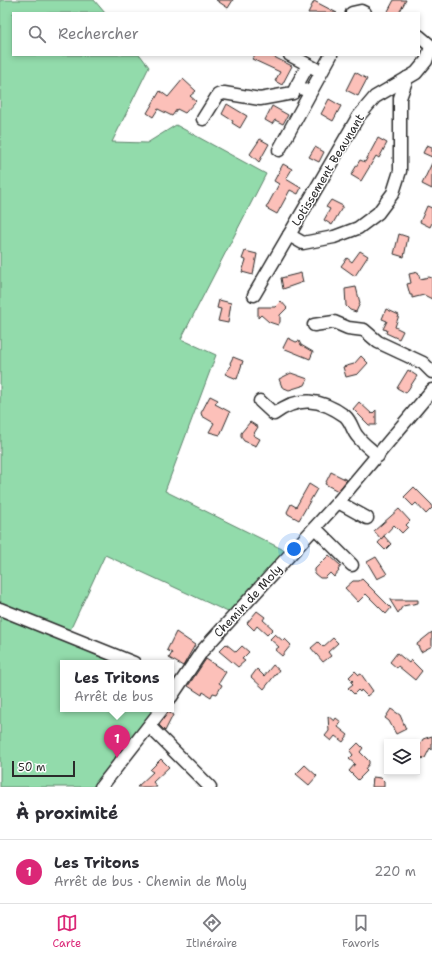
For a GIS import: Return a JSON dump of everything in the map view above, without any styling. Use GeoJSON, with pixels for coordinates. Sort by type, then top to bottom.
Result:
{"type":"FeatureCollection","features":[{"type":"Feature","properties":{"kind":"street"},"geometry":{"type":"LineString","coordinates":[[420,37],[431,47]]}},
{"type":"Feature","properties":{"kind":"street","name":"Lotissement Beaunant"},"geometry":{"type":"LineString","coordinates":[[254,294],[358,117],[375,97],[416,73],[426,60],[431,47]]}},
{"type":"Feature","properties":{"kind":"street"},"geometry":{"type":"LineString","coordinates":[[292,56],[322,72]]}},
{"type":"Feature","properties":{"kind":"street"},"geometry":{"type":"LineString","coordinates":[[279,150],[330,56]]}},
{"type":"Feature","properties":{"kind":"street"},"geometry":{"type":"LineString","coordinates":[[203,119],[218,95],[224,93],[260,99],[293,93],[308,65]]}},
{"type":"Feature","properties":{"kind":"street","name":"Lotissement Beaunant"},"geometry":{"type":"LineString","coordinates":[[289,235],[304,243],[334,238],[358,228],[378,213],[393,193],[400,171],[400,98],[407,78]]}},
{"type":"Feature","properties":{"kind":"street"},"geometry":{"type":"LineString","coordinates":[[297,85],[311,93]]}},
{"type":"Feature","properties":{"kind":"street"},"geometry":{"type":"LineString","coordinates":[[314,325],[334,322],[348,328],[364,330],[378,342],[423,363],[432,372]]}},
{"type":"Feature","properties":{"kind":"street","name":"Chemin de Moly"},"geometry":{"type":"LineString","coordinates":[[176,680],[338,502],[349,486],[378,456],[432,390]]}},
{"type":"Feature","properties":{"kind":"street"},"geometry":{"type":"LineString","coordinates":[[260,401],[274,414],[286,405],[305,400],[324,405],[345,416],[351,422],[357,436],[378,456]]}},
{"type":"Feature","properties":{"kind":"street"},"geometry":{"type":"LineString","coordinates":[[338,502],[367,518]]}},
{"type":"Feature","properties":{"kind":"street"},"geometry":{"type":"LineString","coordinates":[[315,528],[352,565]]}},
{"type":"Feature","properties":{"kind":"street"},"geometry":{"type":"LineString","coordinates":[[0,609],[127,660]]}},
{"type":"Feature","properties":{"kind":"street"},"geometry":{"type":"LineString","coordinates":[[102,787],[160,712]]}},
{"type":"Feature","properties":{"kind":"street"},"geometry":{"type":"LineString","coordinates":[[149,726],[209,787]]}},
{"type":"Feature","properties":{"kind":"green space"},"geometry":{"type":"Polygon","coordinates":[[[0,0],[94,0],[104,12],[12,12],[12,56],[141,56],[149,67],[112,142],[147,143],[176,125],[266,174],[181,339],[216,355],[165,491],[286,551],[228,612],[105,555],[66,639],[117,660],[60,660],[60,712],[155,712],[97,787],[0,787],[0,0]]]}},
{"type":"Feature","properties":{"kind":"building"},"geometry":{"type":"Polygon","coordinates":[[[216,0],[233,0],[228,8],[216,0]]]}},
{"type":"Feature","properties":{"kind":"building"},"geometry":{"type":"Polygon","coordinates":[[[394,0],[406,0],[400,12],[388,12],[394,0]]]}},
{"type":"Feature","properties":{"kind":"building"},"geometry":{"type":"Polygon","coordinates":[[[314,1],[335,12],[308,12],[314,1]]]}},
{"type":"Feature","properties":{"kind":"building"},"geometry":{"type":"Polygon","coordinates":[[[254,56],[272,56],[292,66],[282,85],[275,81],[280,72],[252,59],[254,56]]]}},
{"type":"Feature","properties":{"kind":"building"},"geometry":{"type":"Polygon","coordinates":[[[355,72],[367,79],[358,96],[346,90],[355,72]]]}},
{"type":"Feature","properties":{"kind":"building"},"geometry":{"type":"Polygon","coordinates":[[[183,79],[196,91],[190,96],[196,101],[185,113],[177,109],[172,116],[158,109],[153,117],[147,113],[160,91],[168,97],[183,79]]]}},
{"type":"Feature","properties":{"kind":"building"},"geometry":{"type":"Polygon","coordinates":[[[329,99],[341,106],[333,121],[321,114],[329,99]]]}},
{"type":"Feature","properties":{"kind":"building"},"geometry":{"type":"Polygon","coordinates":[[[227,104],[247,116],[240,128],[232,123],[233,121],[222,114],[227,104]]]}},
{"type":"Feature","properties":{"kind":"building"},"geometry":{"type":"Polygon","coordinates":[[[272,106],[288,115],[283,124],[275,120],[272,124],[265,120],[272,106]]]}},
{"type":"Feature","properties":{"kind":"building"},"geometry":{"type":"Polygon","coordinates":[[[378,138],[387,143],[379,158],[376,156],[361,181],[351,175],[360,160],[365,162],[378,138]]]}},
{"type":"Feature","properties":{"kind":"building"},"geometry":{"type":"Polygon","coordinates":[[[260,139],[269,144],[259,162],[250,154],[260,139]]]}},
{"type":"Feature","properties":{"kind":"building"},"geometry":{"type":"Polygon","coordinates":[[[427,145],[432,147],[432,157],[423,153],[427,145]]]}},
{"type":"Feature","properties":{"kind":"building"},"geometry":{"type":"Polygon","coordinates":[[[315,147],[324,152],[319,162],[309,157],[315,147]]]}},
{"type":"Feature","properties":{"kind":"building"},"geometry":{"type":"Polygon","coordinates":[[[432,163],[432,189],[422,184],[432,163]]]}},
{"type":"Feature","properties":{"kind":"building"},"geometry":{"type":"Polygon","coordinates":[[[283,164],[292,169],[286,179],[301,188],[298,194],[290,190],[277,214],[266,208],[279,184],[274,181],[283,164]]]}},
{"type":"Feature","properties":{"kind":"building"},"geometry":{"type":"Polygon","coordinates":[[[331,200],[343,206],[332,225],[324,220],[330,209],[326,207],[331,200]]]}},
{"type":"Feature","properties":{"kind":"building"},"geometry":{"type":"Polygon","coordinates":[[[427,206],[432,208],[432,223],[430,227],[420,222],[427,206]]]}},
{"type":"Feature","properties":{"kind":"building"},"geometry":{"type":"Polygon","coordinates":[[[399,234],[408,237],[404,257],[394,254],[399,234]]]}},
{"type":"Feature","properties":{"kind":"building"},"geometry":{"type":"Polygon","coordinates":[[[245,251],[257,254],[253,275],[242,272],[246,260],[242,259],[245,251]]]}},
{"type":"Feature","properties":{"kind":"building"},"geometry":{"type":"Polygon","coordinates":[[[360,251],[368,256],[355,276],[341,266],[347,258],[352,262],[360,251]]]}},
{"type":"Feature","properties":{"kind":"building"},"geometry":{"type":"Polygon","coordinates":[[[418,272],[420,279],[429,277],[432,278],[432,299],[424,295],[412,298],[412,295],[410,295],[407,284],[411,283],[409,274],[418,272]]]}},
{"type":"Feature","properties":{"kind":"building"},"geometry":{"type":"Polygon","coordinates":[[[301,273],[303,282],[283,289],[281,278],[301,273]]]}},
{"type":"Feature","properties":{"kind":"building"},"geometry":{"type":"Polygon","coordinates":[[[356,287],[360,303],[356,312],[350,310],[346,306],[345,289],[356,287]]]}},
{"type":"Feature","properties":{"kind":"building"},"geometry":{"type":"Polygon","coordinates":[[[219,300],[231,303],[228,323],[218,321],[221,309],[217,308],[219,300]]]}},
{"type":"Feature","properties":{"kind":"building"},"geometry":{"type":"Polygon","coordinates":[[[281,301],[287,308],[280,315],[280,322],[278,325],[269,322],[261,315],[258,318],[258,307],[275,307],[281,301]]]}},
{"type":"Feature","properties":{"kind":"building"},"geometry":{"type":"Polygon","coordinates":[[[386,309],[399,315],[395,327],[403,331],[399,339],[386,333],[387,330],[383,329],[387,321],[382,319],[386,309]]]}},
{"type":"Feature","properties":{"kind":"building"},"geometry":{"type":"Polygon","coordinates":[[[288,338],[296,342],[299,341],[301,345],[313,352],[310,359],[283,348],[288,338]]]}},
{"type":"Feature","properties":{"kind":"building"},"geometry":{"type":"Polygon","coordinates":[[[361,356],[368,363],[358,374],[346,377],[343,367],[354,364],[361,356]]]}},
{"type":"Feature","properties":{"kind":"building"},"geometry":{"type":"Polygon","coordinates":[[[233,357],[243,361],[237,379],[225,374],[231,366],[230,363],[233,357]]]}},
{"type":"Feature","properties":{"kind":"building"},"geometry":{"type":"Polygon","coordinates":[[[408,370],[417,376],[406,393],[397,388],[408,370]]]}},
{"type":"Feature","properties":{"kind":"building"},"geometry":{"type":"Polygon","coordinates":[[[291,373],[308,379],[305,385],[289,390],[282,387],[279,379],[291,373]]]}},
{"type":"Feature","properties":{"kind":"building"},"geometry":{"type":"Polygon","coordinates":[[[210,396],[218,400],[215,404],[230,412],[220,435],[209,432],[214,423],[202,416],[201,413],[210,396]]]}},
{"type":"Feature","properties":{"kind":"building"},"geometry":{"type":"Polygon","coordinates":[[[359,402],[372,414],[376,410],[376,425],[369,425],[353,409],[359,402]]]}},
{"type":"Feature","properties":{"kind":"building"},"geometry":{"type":"Polygon","coordinates":[[[250,422],[258,427],[253,435],[260,439],[256,446],[244,441],[241,437],[241,433],[250,422]]]}},
{"type":"Feature","properties":{"kind":"building"},"geometry":{"type":"Polygon","coordinates":[[[331,472],[347,480],[338,491],[325,484],[331,472]]]}},
{"type":"Feature","properties":{"kind":"building"},"geometry":{"type":"Polygon","coordinates":[[[309,484],[317,489],[299,520],[287,512],[291,504],[296,507],[309,484]]]}},
{"type":"Feature","properties":{"kind":"building"},"geometry":{"type":"Polygon","coordinates":[[[414,487],[432,505],[432,508],[426,514],[416,503],[413,506],[404,497],[414,487]]]}},
{"type":"Feature","properties":{"kind":"building"},"geometry":{"type":"Polygon","coordinates":[[[399,509],[410,521],[406,525],[408,527],[402,533],[394,525],[381,539],[374,531],[399,509]]]}},
{"type":"Feature","properties":{"kind":"building"},"geometry":{"type":"Polygon","coordinates":[[[384,536],[391,544],[385,550],[378,543],[384,536]]]}},
{"type":"Feature","properties":{"kind":"building"},"geometry":{"type":"Polygon","coordinates":[[[329,555],[341,566],[334,577],[330,573],[325,578],[320,578],[315,574],[315,569],[329,555]]]}},
{"type":"Feature","properties":{"kind":"building"},"geometry":{"type":"Polygon","coordinates":[[[376,557],[387,574],[377,579],[367,562],[376,557]]]}},
{"type":"Feature","properties":{"kind":"building"},"geometry":{"type":"Polygon","coordinates":[[[362,579],[391,608],[386,614],[366,594],[358,602],[345,588],[353,581],[359,581],[362,579]]]}},
{"type":"Feature","properties":{"kind":"building"},"geometry":{"type":"Polygon","coordinates":[[[390,600],[418,600],[418,603],[403,606],[398,613],[390,600]]]}},
{"type":"Feature","properties":{"kind":"building"},"geometry":{"type":"Polygon","coordinates":[[[257,611],[265,617],[263,620],[273,629],[267,635],[257,626],[254,630],[247,623],[257,611]]]}},
{"type":"Feature","properties":{"kind":"building"},"geometry":{"type":"Polygon","coordinates":[[[176,632],[195,645],[183,666],[169,658],[172,653],[167,650],[176,632]]]}},
{"type":"Feature","properties":{"kind":"building"},"geometry":{"type":"Polygon","coordinates":[[[432,632],[432,646],[421,652],[417,644],[432,632]]]}},
{"type":"Feature","properties":{"kind":"building"},"geometry":{"type":"Polygon","coordinates":[[[275,634],[283,641],[285,639],[291,645],[282,656],[275,650],[279,647],[270,639],[275,634]]]}},
{"type":"Feature","properties":{"kind":"building"},"geometry":{"type":"Polygon","coordinates":[[[333,638],[338,643],[328,652],[331,656],[323,662],[311,648],[318,642],[323,647],[333,638]]]}},
{"type":"Feature","properties":{"kind":"building"},"geometry":{"type":"Polygon","coordinates":[[[226,644],[236,652],[242,646],[249,652],[242,659],[245,661],[238,667],[219,651],[226,644]]]}},
{"type":"Feature","properties":{"kind":"building"},"geometry":{"type":"Polygon","coordinates":[[[397,653],[409,663],[411,660],[422,671],[415,680],[398,666],[397,668],[390,662],[397,653]]]}},
{"type":"Feature","properties":{"kind":"building"},"geometry":{"type":"Polygon","coordinates":[[[206,659],[226,672],[219,683],[222,685],[217,694],[213,693],[211,697],[203,692],[202,695],[188,686],[206,659]]]}},
{"type":"Feature","properties":{"kind":"building"},"geometry":{"type":"Polygon","coordinates":[[[273,665],[279,670],[264,689],[251,677],[257,669],[264,676],[273,665]]]}},
{"type":"Feature","properties":{"kind":"building"},"geometry":{"type":"Polygon","coordinates":[[[355,671],[359,675],[361,674],[373,691],[367,696],[361,690],[360,692],[358,690],[354,694],[348,688],[353,684],[351,682],[353,681],[349,677],[355,671]]]}},
{"type":"Feature","properties":{"kind":"building"},"geometry":{"type":"Polygon","coordinates":[[[391,709],[400,715],[406,729],[396,734],[389,721],[385,718],[391,709]]]}},
{"type":"Feature","properties":{"kind":"building"},"geometry":{"type":"Polygon","coordinates":[[[168,712],[173,715],[165,731],[159,725],[168,712]]]}},
{"type":"Feature","properties":{"kind":"building"},"geometry":{"type":"Polygon","coordinates":[[[328,716],[334,721],[336,718],[341,722],[338,727],[348,735],[343,742],[335,736],[331,741],[325,736],[329,731],[328,716]]]}},
{"type":"Feature","properties":{"kind":"building"},"geometry":{"type":"Polygon","coordinates":[[[432,736],[432,750],[430,748],[425,758],[420,759],[420,744],[423,739],[432,736]]]}},
{"type":"Feature","properties":{"kind":"building"},"geometry":{"type":"Polygon","coordinates":[[[358,743],[363,748],[360,752],[369,761],[369,764],[365,769],[367,771],[358,780],[349,771],[355,764],[349,759],[353,755],[350,751],[358,743]]]}},
{"type":"Feature","properties":{"kind":"building"},"geometry":{"type":"Polygon","coordinates":[[[161,759],[169,767],[153,782],[157,787],[137,787],[153,772],[150,770],[161,759]]]}},
{"type":"Feature","properties":{"kind":"building"},"geometry":{"type":"Polygon","coordinates":[[[305,765],[317,776],[309,785],[296,774],[305,765]]]}},
{"type":"Feature","properties":{"kind":"building"},"geometry":{"type":"Polygon","coordinates":[[[373,777],[381,778],[384,781],[384,787],[372,787],[373,777]]]}},
{"type":"Feature","properties":{"kind":"place","name":"Les Tritons"},"geometry":{"type":"Point","coordinates":[117,758]}}]}
